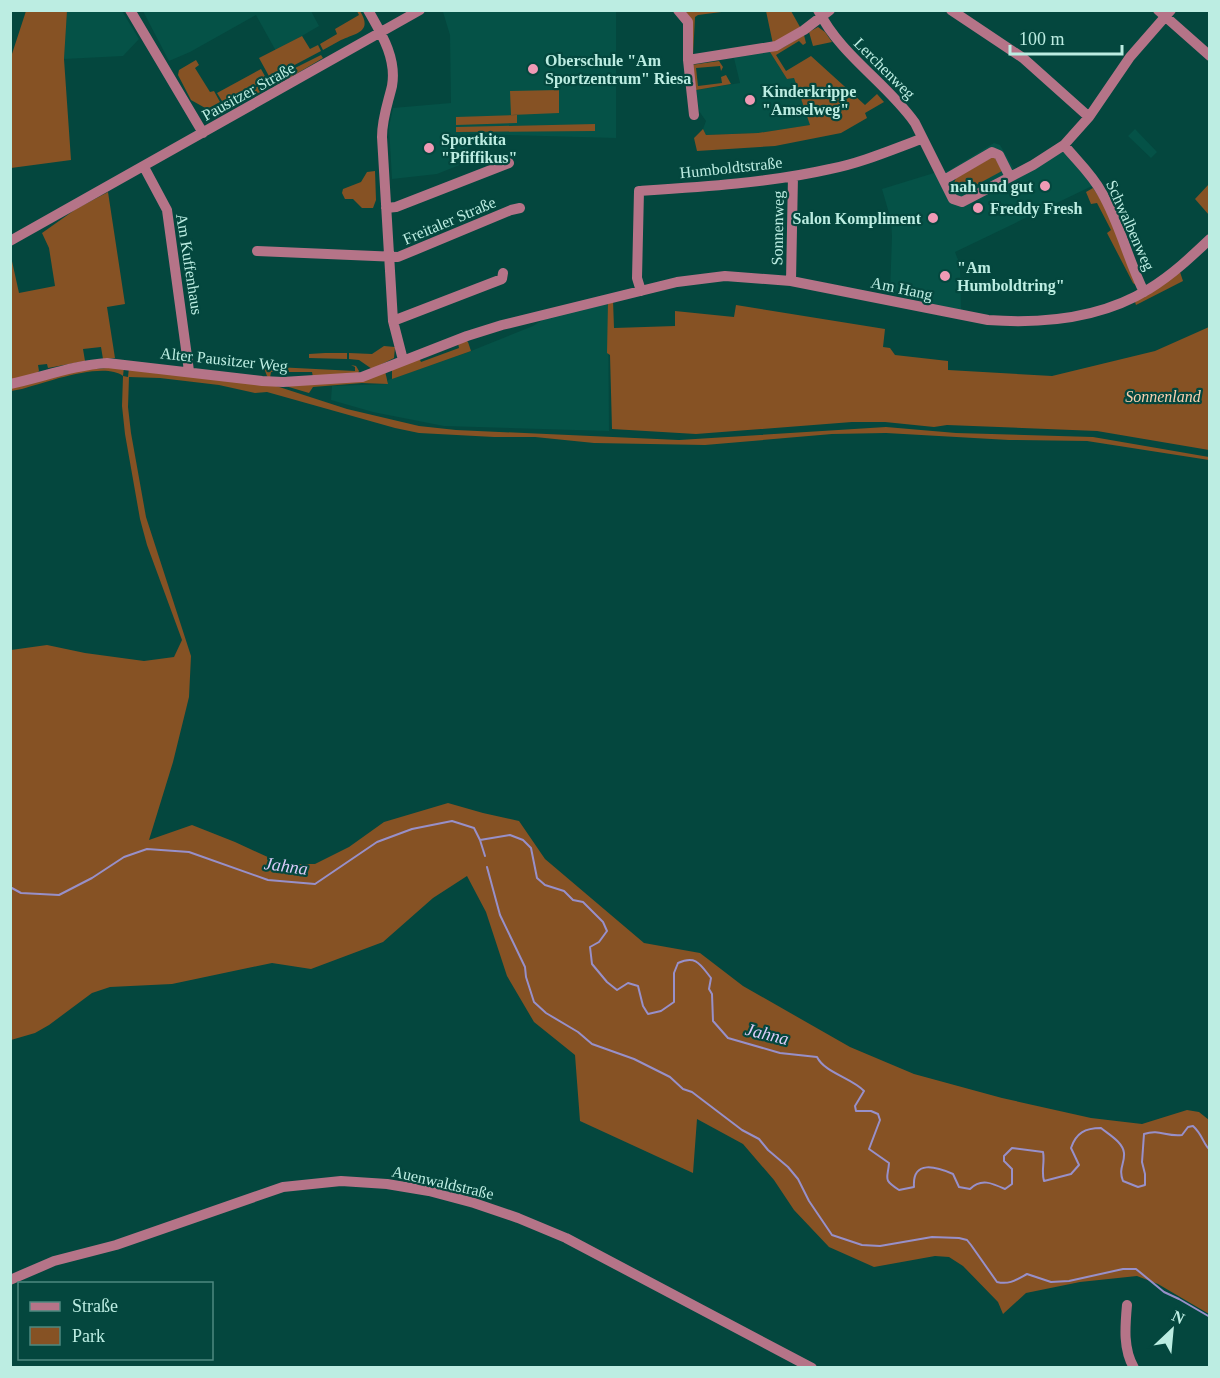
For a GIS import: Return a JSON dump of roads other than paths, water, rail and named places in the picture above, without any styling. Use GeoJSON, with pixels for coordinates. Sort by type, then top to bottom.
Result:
{"type":"FeatureCollection","features":[{"type":"Feature","properties":{"kind":"street"},"geometry":{"type":"LineString","coordinates":[[130,10],[203,133]]}},
{"type":"Feature","properties":{"kind":"street","name":"Freitaler Straße"},"geometry":{"type":"LineString","coordinates":[[368,10],[387,46],[393,72],[382,121],[393,321],[403,360]]}},
{"type":"Feature","properties":{"kind":"street","name":"Pausitzer Straße"},"geometry":{"type":"LineString","coordinates":[[10,241],[420,10]]}},
{"type":"Feature","properties":{"kind":"street"},"geometry":{"type":"LineString","coordinates":[[678,10],[688,22],[688,60],[694,116]]}},
{"type":"Feature","properties":{"kind":"street"},"geometry":{"type":"LineString","coordinates":[[951,10],[1015,52],[1089,117]]}},
{"type":"Feature","properties":{"kind":"street"},"geometry":{"type":"LineString","coordinates":[[688,60],[776,46],[823,13]]}},
{"type":"Feature","properties":{"kind":"street","name":"Lerchenweg"},"geometry":{"type":"LineString","coordinates":[[823,13],[845,50],[900,103],[915,123],[953,199],[962,202],[1007,179]]}},
{"type":"Feature","properties":{"kind":"street"},"geometry":{"type":"LineString","coordinates":[[944,180],[992,152],[999,155],[1007,179],[1064,145],[1089,117],[1130,57],[1165,13],[1209,56]]}},
{"type":"Feature","properties":{"kind":"street","name":"Humboldtstraße"},"geometry":{"type":"LineString","coordinates":[[641,291],[638,278],[639,191],[793,176],[848,165],[921,139]]}},
{"type":"Feature","properties":{"kind":"street","name":"Schwalbenweg"},"geometry":{"type":"LineString","coordinates":[[1064,145],[1084,166],[1101,191],[1115,219],[1144,292]]}},
{"type":"Feature","properties":{"kind":"street","name":"Freitaler Straße"},"geometry":{"type":"LineString","coordinates":[[386,208],[396,207],[509,163]]}},
{"type":"Feature","properties":{"kind":"street","name":"Am Kuffenhaus"},"geometry":{"type":"LineString","coordinates":[[144,167],[167,210],[189,371]]}},
{"type":"Feature","properties":{"kind":"street","name":"Sonnenweg"},"geometry":{"type":"LineString","coordinates":[[791,281],[793,176]]}},
{"type":"Feature","properties":{"kind":"street","name":"Freitaler Straße"},"geometry":{"type":"LineString","coordinates":[[257,251],[398,257],[520,207]]}},
{"type":"Feature","properties":{"kind":"street","name":"Am Hang"},"geometry":{"type":"LineString","coordinates":[[569,309],[676,282],[725,276],[791,281],[974,318],[1019,322],[1057,319],[1117,305],[1144,292],[1179,268],[1209,238]]}},
{"type":"Feature","properties":{"kind":"street"},"geometry":{"type":"LineString","coordinates":[[393,321],[502,279],[503,273]]}},
{"type":"Feature","properties":{"kind":"street","name":"Alter Pausitzer Weg"},"geometry":{"type":"LineString","coordinates":[[10,384],[96,363],[117,363],[262,381],[362,377],[484,331],[569,309]]}},
{"type":"Feature","properties":{"kind":"street","name":"Auenwaldstraße"},"geometry":{"type":"LineString","coordinates":[[10,1280],[54,1261],[116,1245],[283,1187],[341,1181],[387,1184],[429,1191],[474,1203],[566,1238],[812,1368]]}},
{"type":"Feature","properties":{"kind":"street"},"geometry":{"type":"LineString","coordinates":[[1127,1305],[1126,1346],[1134,1368]]}},
{"type":"Feature","properties":{"kind":"waterway","name":"Jahna"},"geometry":{"type":"LineString","coordinates":[[10,887],[21,893],[59,895],[92,878],[124,857],[147,849],[189,852],[268,880],[315,884],[377,842],[412,829],[452,821],[474,828],[480,840],[510,835],[523,840],[531,848],[537,878],[545,885],[564,891],[573,900],[583,902],[603,922],[607,931],[599,942],[590,947],[592,964],[617,990],[628,983],[638,986],[643,1006],[648,1014],[661,1011],[674,1002],[674,973],[678,963],[689,960],[697,962],[711,978],[709,989],[712,994],[713,1021],[728,1038],[780,1053],[817,1057],[826,1067],[859,1086],[864,1091],[855,1106],[856,1111],[871,1111],[878,1114],[880,1120],[869,1149],[889,1163],[888,1181],[899,1190],[914,1187],[917,1172],[927,1167],[953,1174],[959,1187],[970,1189],[978,1184],[987,1183],[1005,1189],[1012,1184],[1012,1169],[1004,1161],[1004,1156],[1012,1148],[1043,1152],[1044,1181],[1071,1174],[1079,1165],[1071,1148],[1073,1143],[1082,1132],[1095,1128],[1101,1128],[1121,1145],[1124,1153],[1121,1173],[1123,1181],[1138,1187],[1145,1185],[1142,1162],[1144,1134],[1154,1132],[1182,1135],[1188,1127],[1193,1126],[1210,1150]]}},
{"type":"Feature","properties":{"kind":"waterway"},"geometry":{"type":"LineString","coordinates":[[480,840],[485,856]]}},
{"type":"Feature","properties":{"kind":"waterway"},"geometry":{"type":"LineString","coordinates":[[487,867],[500,915],[525,967],[534,1002],[546,1013],[578,1032],[592,1044],[634,1059],[670,1077],[683,1089],[692,1092],[742,1130],[759,1139],[798,1179],[809,1201],[832,1235],[862,1245],[880,1246],[932,1237],[967,1240],[997,1282],[1001,1283],[1027,1274],[1051,1282],[1069,1281],[1123,1269],[1136,1269],[1164,1292],[1210,1317]]}},
{"type":"Feature","properties":{"kind":"place","name":"Oberschule \"Am Sportzentrum\" Riesa"},"geometry":{"type":"Point","coordinates":[533,69]}},
{"type":"Feature","properties":{"kind":"place","name":"Kinderkrippe \"Amselweg\""},"geometry":{"type":"Point","coordinates":[750,100]}},
{"type":"Feature","properties":{"kind":"place","name":"Sportkita \"Pfiffikus\""},"geometry":{"type":"Point","coordinates":[429,148]}},
{"type":"Feature","properties":{"kind":"place","name":"nah und gut"},"geometry":{"type":"Point","coordinates":[1045,186]}},
{"type":"Feature","properties":{"kind":"place","name":"Freddy Fresh"},"geometry":{"type":"Point","coordinates":[978,208]}},
{"type":"Feature","properties":{"kind":"place","name":"Salon Kompliment"},"geometry":{"type":"Point","coordinates":[933,218]}},
{"type":"Feature","properties":{"kind":"place","name":"\"Am Humboldtring\""},"geometry":{"type":"Point","coordinates":[945,276]}},
{"type":"Feature","properties":{"kind":"park label","name":"Sonnenland"},"geometry":{"type":"Point","coordinates":[1163,396]}}]}
